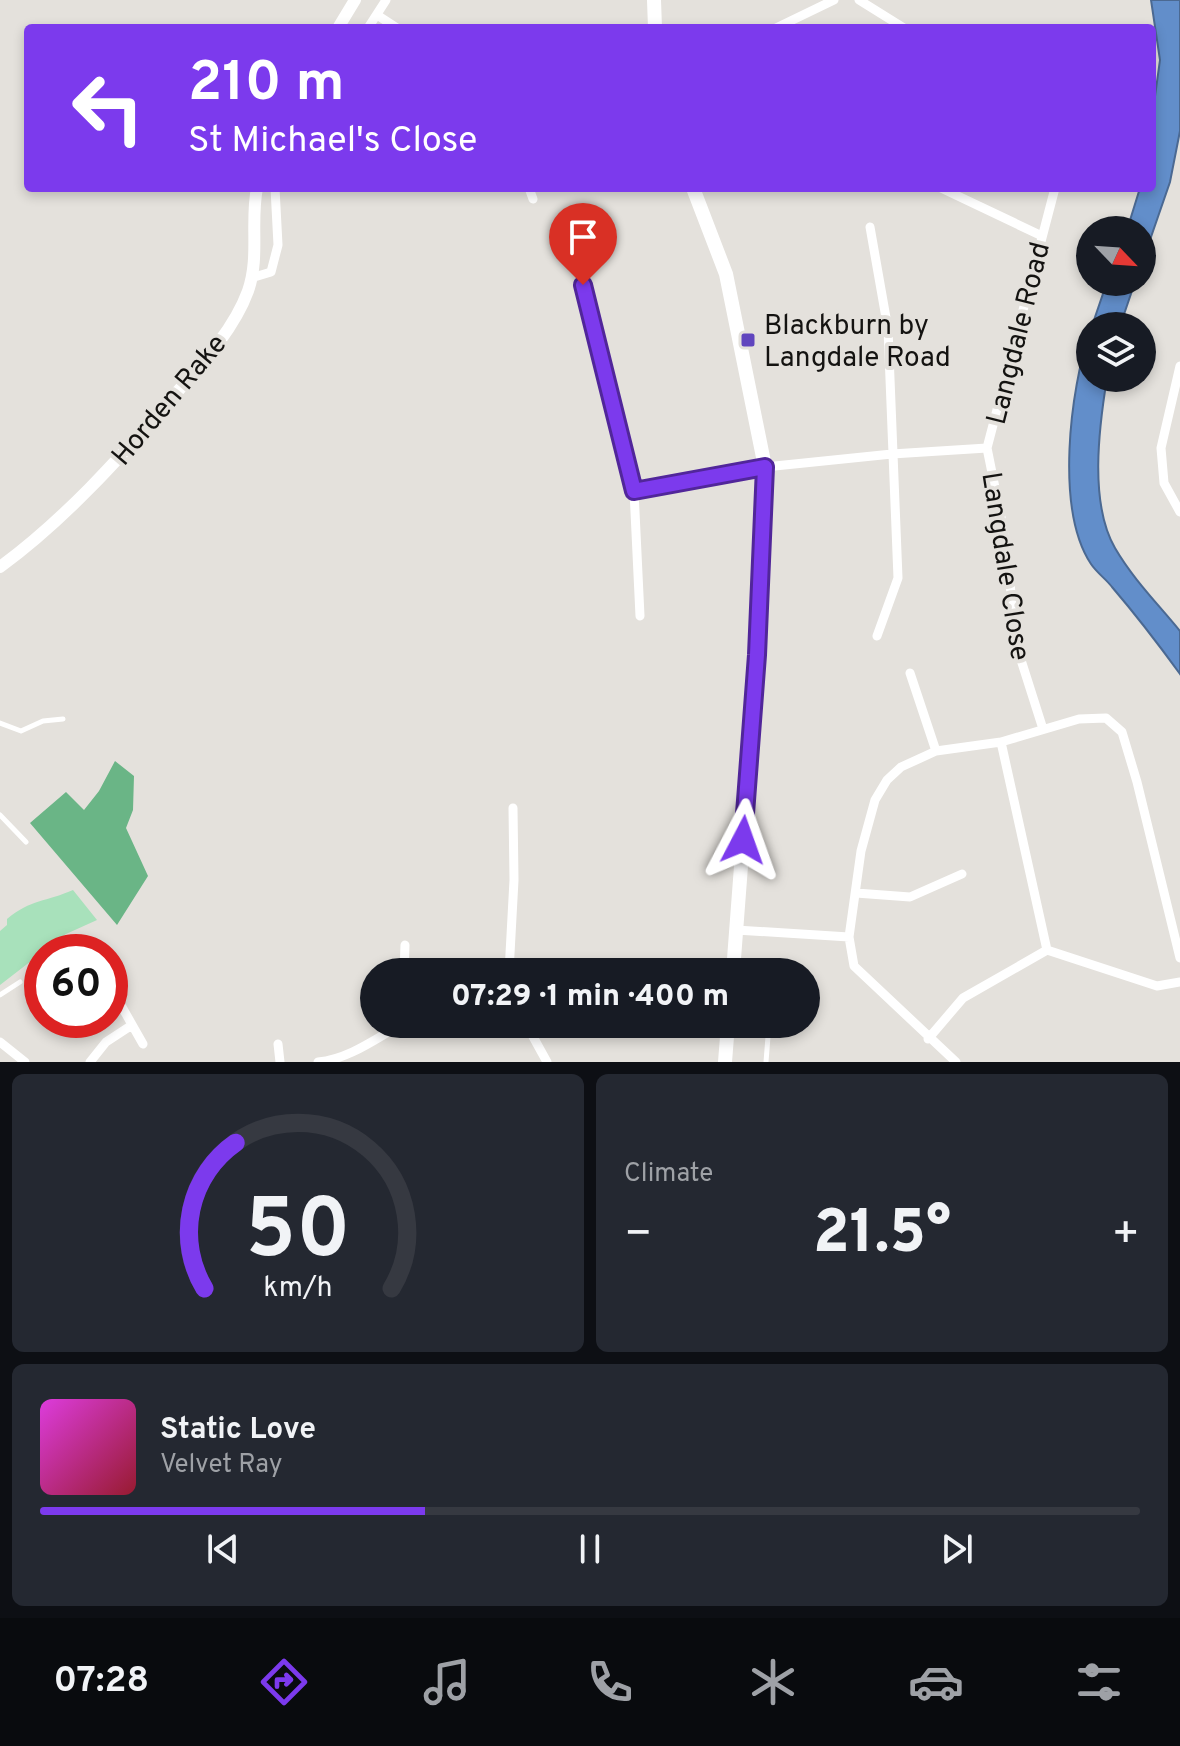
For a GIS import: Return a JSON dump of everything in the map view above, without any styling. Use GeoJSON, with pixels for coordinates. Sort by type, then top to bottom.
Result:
{"type":"FeatureCollection","features":[{"type":"Feature","properties":{"kind":"main road"},"geometry":{"type":"LineString","coordinates":[[654,0],[655,24]]}},
{"type":"Feature","properties":{"kind":"main road"},"geometry":{"type":"LineString","coordinates":[[695,192],[726,274],[765,467],[757,655],[734,958]]}},
{"type":"Feature","properties":{"kind":"main road"},"geometry":{"type":"LineString","coordinates":[[725,1062],[727,1038]]}},
{"type":"Feature","properties":{"kind":"street"},"geometry":{"type":"LineString","coordinates":[[340,24],[355,0]]}},
{"type":"Feature","properties":{"kind":"street"},"geometry":{"type":"LineString","coordinates":[[371,24],[386,0]]}},
{"type":"Feature","properties":{"kind":"street"},"geometry":{"type":"LineString","coordinates":[[784,24],[834,0]]}},
{"type":"Feature","properties":{"kind":"street"},"geometry":{"type":"LineString","coordinates":[[859,0],[898,24]]}},
{"type":"Feature","properties":{"kind":"street"},"geometry":{"type":"LineString","coordinates":[[377,15],[391,24]]}},
{"type":"Feature","properties":{"kind":"street","name":"Horden Rake"},"geometry":{"type":"LineString","coordinates":[[0,567],[41,534],[114,464],[194,374],[230,324],[251,278],[255,258],[257,192]]}},
{"type":"Feature","properties":{"kind":"street"},"geometry":{"type":"LineString","coordinates":[[251,278],[271,272],[278,245],[275,192]]}},
{"type":"Feature","properties":{"kind":"street"},"geometry":{"type":"LineString","coordinates":[[530,192],[533,199]]}},
{"type":"Feature","properties":{"kind":"street"},"geometry":{"type":"LineString","coordinates":[[949,192],[1042,236]]}},
{"type":"Feature","properties":{"kind":"street","name":"Langdale Road"},"geometry":{"type":"LineString","coordinates":[[634,491],[765,467],[987,448],[1054,192]]}},
{"type":"Feature","properties":{"kind":"street"},"geometry":{"type":"LineString","coordinates":[[870,227],[888,329],[898,578],[877,636]]}},
{"type":"Feature","properties":{"kind":"street"},"geometry":{"type":"LineString","coordinates":[[576,255],[634,491],[640,616]]}},
{"type":"Feature","properties":{"kind":"street"},"geometry":{"type":"LineString","coordinates":[[1180,366],[1161,448],[1164,483],[1180,512]]}},
{"type":"Feature","properties":{"kind":"street","name":"Langdale Close"},"geometry":{"type":"LineString","coordinates":[[987,448],[1007,547],[1015,641],[1043,729]]}},
{"type":"Feature","properties":{"kind":"street"},"geometry":{"type":"LineString","coordinates":[[910,673],[936,751]]}},
{"type":"Feature","properties":{"kind":"street"},"geometry":{"type":"LineString","coordinates":[[956,1062],[928,1039],[854,966],[849,937],[861,851],[875,800],[887,780],[901,767],[936,751],[1001,742],[1079,719],[1106,718],[1122,732],[1180,958]]}},
{"type":"Feature","properties":{"kind":"street"},"geometry":{"type":"LineString","coordinates":[[1001,742],[1047,950]]}},
{"type":"Feature","properties":{"kind":"street"},"geometry":{"type":"LineString","coordinates":[[510,958],[514,880],[513,808]]}},
{"type":"Feature","properties":{"kind":"street"},"geometry":{"type":"LineString","coordinates":[[856,893],[910,897],[962,874]]}},
{"type":"Feature","properties":{"kind":"street"},"geometry":{"type":"LineString","coordinates":[[736,930],[849,937]]}},
{"type":"Feature","properties":{"kind":"street"},"geometry":{"type":"LineString","coordinates":[[405,945],[405,958]]}},
{"type":"Feature","properties":{"kind":"street"},"geometry":{"type":"LineString","coordinates":[[928,1039],[963,998],[1047,950],[1157,986],[1180,982]]}},
{"type":"Feature","properties":{"kind":"street"},"geometry":{"type":"LineString","coordinates":[[128,1018],[143,1044]]}},
{"type":"Feature","properties":{"kind":"street"},"geometry":{"type":"LineString","coordinates":[[90,1062],[106,1042],[132,1025]]}},
{"type":"Feature","properties":{"kind":"street"},"geometry":{"type":"LineString","coordinates":[[318,1062],[332,1060],[378,1038]]}},
{"type":"Feature","properties":{"kind":"street"},"geometry":{"type":"LineString","coordinates":[[534,1038],[547,1062]]}},
{"type":"Feature","properties":{"kind":"street"},"geometry":{"type":"LineString","coordinates":[[0,1042],[25,1062]]}},
{"type":"Feature","properties":{"kind":"street"},"geometry":{"type":"LineString","coordinates":[[278,1044],[280,1062]]}},
{"type":"Feature","properties":{"kind":"lane"},"geometry":{"type":"LineString","coordinates":[[0,723],[21,731],[43,721],[63,719]]}},
{"type":"Feature","properties":{"kind":"lane"},"geometry":{"type":"LineString","coordinates":[[0,815],[26,842]]}},
{"type":"Feature","properties":{"kind":"lane"},"geometry":{"type":"LineString","coordinates":[[0,995],[20,982]]}},
{"type":"Feature","properties":{"kind":"lane"},"geometry":{"type":"LineString","coordinates":[[766,1062],[768,1038]]}},
{"type":"Feature","properties":{"kind":"green space"},"geometry":{"type":"Polygon","coordinates":[[[115,761],[134,776],[133,810],[126,828],[148,876],[117,925],[30,823],[66,792],[84,810],[99,791],[115,761]]]}},
{"type":"Feature","properties":{"kind":"green space"},"geometry":{"type":"Polygon","coordinates":[[[73,890],[97,920],[66,934],[24,934],[24,966],[0,985],[0,931],[7,925],[7,919],[31,904],[73,890]]]}},
{"type":"Feature","properties":{"kind":"water"},"geometry":{"type":"Polygon","coordinates":[[[1151,0],[1180,0],[1180,131],[1170,182],[1156,222],[1156,216],[1131,216],[1139,192],[1156,192],[1156,89],[1160,60],[1151,0]]]}},
{"type":"Feature","properties":{"kind":"water"},"geometry":{"type":"Polygon","coordinates":[[[1102,296],[1130,296],[1125,312],[1097,312],[1102,296]]]}},
{"type":"Feature","properties":{"kind":"water"},"geometry":{"type":"Polygon","coordinates":[[[1076,391],[1105,392],[1098,464],[1107,530],[1130,570],[1180,631],[1180,674],[1130,608],[1093,567],[1080,541],[1070,482],[1076,391]]]}},
{"type":"Feature","properties":{"kind":"place","name":"Blackburn by Langdale Road"},"geometry":{"type":"Point","coordinates":[748,340]}},
{"type":"Feature","properties":{"kind":"route"},"geometry":{"type":"LineString","coordinates":[[583,285],[634,491],[765,467],[757,655],[743,840]]}}]}
